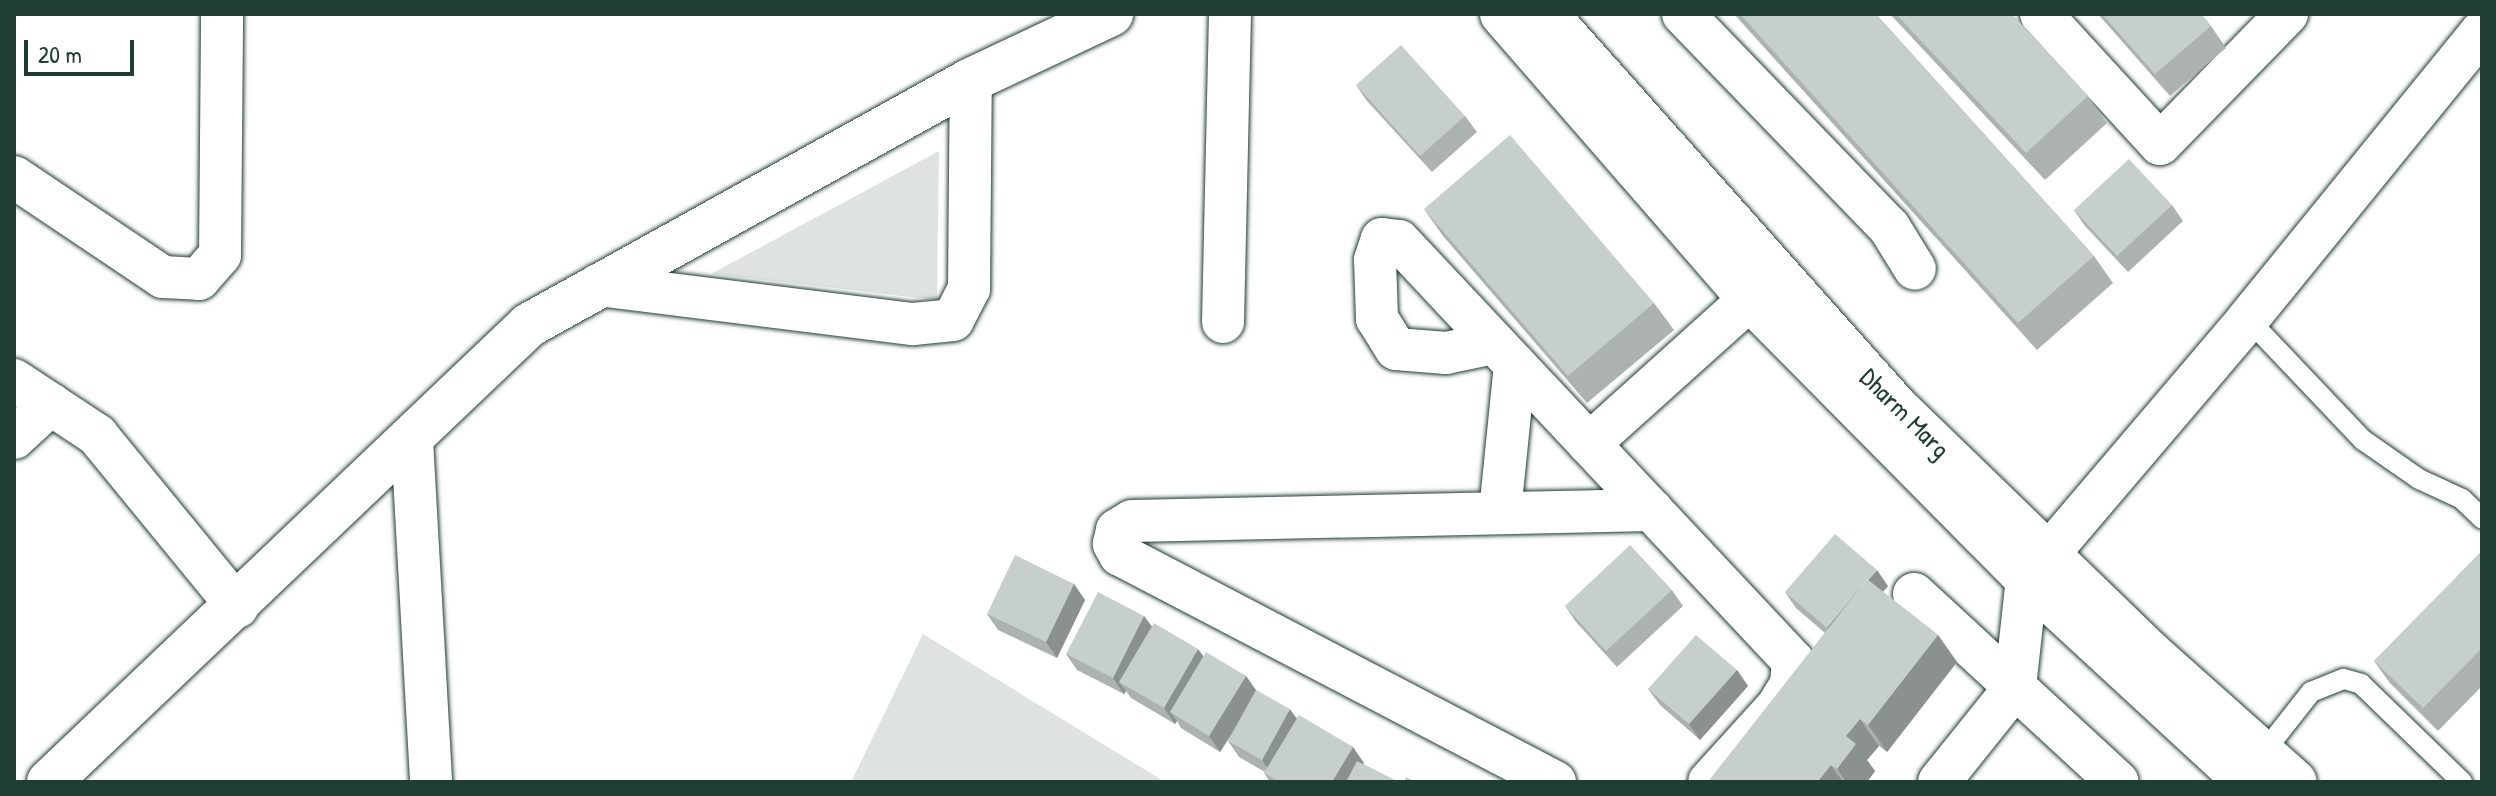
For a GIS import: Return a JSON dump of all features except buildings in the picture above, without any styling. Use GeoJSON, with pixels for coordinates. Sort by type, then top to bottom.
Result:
{"type":"FeatureCollection","features":[{"type":"Feature","properties":{"kind":"main road"},"geometry":{"type":"LineString","coordinates":[[49,782],[238,607],[529,325],[971,80],[1111,14]]}},
{"type":"Feature","properties":{"kind":"main road","name":"Dharm Marg"},"geometry":{"type":"LineString","coordinates":[[1502,14],[1750,299],[2039,565],[2149,652],[2255,768],[2295,782]]}},
{"type":"Feature","properties":{"kind":"main road","name":"Dharm Marg"},"geometry":{"type":"LineString","coordinates":[[1546,14],[2039,565]]}},
{"type":"Feature","properties":{"kind":"street"},"geometry":{"type":"LineString","coordinates":[[14,177],[163,277],[199,279],[220,255],[222,14]]}},
{"type":"Feature","properties":{"kind":"street"},"geometry":{"type":"LineString","coordinates":[[1223,322],[1230,14]]}},
{"type":"Feature","properties":{"kind":"street"},"geometry":{"type":"LineString","coordinates":[[1683,14],[1889,227],[1915,269]]}},
{"type":"Feature","properties":{"kind":"street"},"geometry":{"type":"LineString","coordinates":[[2041,14],[2160,144],[2287,14]]}},
{"type":"Feature","properties":{"kind":"street"},"geometry":{"type":"LineString","coordinates":[[1939,782],[2015,687],[2039,565],[2248,319],[2482,31]]}},
{"type":"Feature","properties":{"kind":"street"},"geometry":{"type":"LineString","coordinates":[[598,285],[913,324],[953,320],[969,289],[971,80]]}},
{"type":"Feature","properties":{"kind":"street"},"geometry":{"type":"LineString","coordinates":[[1589,444],[1750,299]]}},
{"type":"Feature","properties":{"kind":"street"},"geometry":{"type":"LineString","coordinates":[[1500,512],[1505,354],[1793,661],[1791,684],[1777,707],[1709,782]]}},
{"type":"Feature","properties":{"kind":"street"},"geometry":{"type":"LineString","coordinates":[[14,380],[97,435],[238,607]]}},
{"type":"Feature","properties":{"kind":"street"},"geometry":{"type":"LineString","coordinates":[[14,438],[51,404]]}},
{"type":"Feature","properties":{"kind":"street"},"geometry":{"type":"LineString","coordinates":[[412,440],[431,782]]}},
{"type":"Feature","properties":{"kind":"street"},"geometry":{"type":"LineString","coordinates":[[1555,782],[1120,555],[1114,544],[1117,530],[1132,521],[1652,510]]}},
{"type":"Feature","properties":{"kind":"street"},"geometry":{"type":"LineString","coordinates":[[1914,594],[2118,782]]}},
{"type":"Feature","properties":{"kind":"lane"},"geometry":{"type":"LineString","coordinates":[[2248,319],[2363,440],[2400,467],[2462,499],[2482,518]]}},
{"type":"Feature","properties":{"kind":"lane"},"geometry":{"type":"LineString","coordinates":[[2255,768],[2311,692],[2344,679],[2361,684],[2462,782]]}},
{"type":"Feature","properties":{"kind":"shaded area"},"geometry":{"type":"Polygon","coordinates":[[[939,151],[937,300],[711,274],[939,151]]]}},
{"type":"Feature","properties":{"kind":"shaded area"},"geometry":{"type":"Polygon","coordinates":[[[923,634],[1165,782],[851,782],[923,634]]]}}]}
